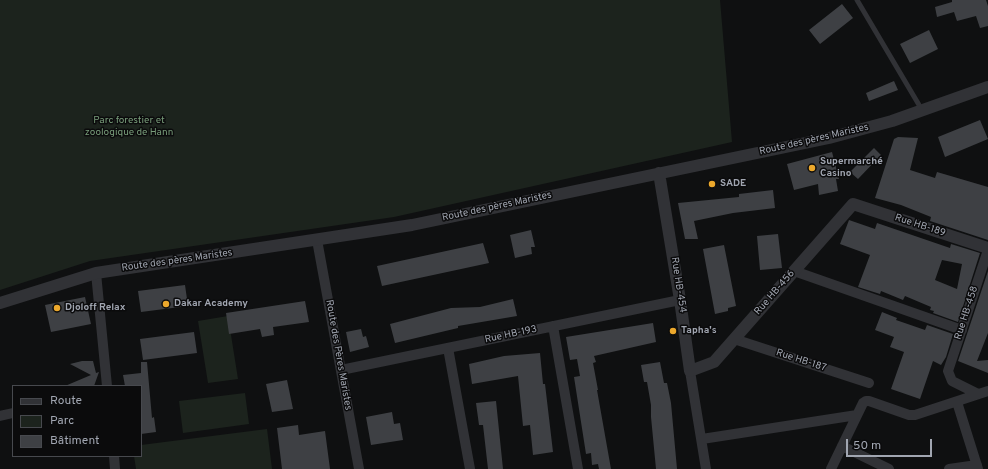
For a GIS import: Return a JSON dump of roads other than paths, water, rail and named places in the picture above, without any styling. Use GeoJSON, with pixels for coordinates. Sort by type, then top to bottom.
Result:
{"type":"FeatureCollection","features":[{"type":"Feature","properties":{"kind":"street","name":"Route des pères Maristes"},"geometry":{"type":"LineString","coordinates":[[0,303],[96,273],[412,225],[829,138],[892,121],[988,87]]}},
{"type":"Feature","properties":{"kind":"street","name":"Rue HB-454"},"geometry":{"type":"LineString","coordinates":[[659,173],[706,469]]}},
{"type":"Feature","properties":{"kind":"street","name":"Rue HB-189"},"geometry":{"type":"LineString","coordinates":[[853,204],[988,249]]}},
{"type":"Feature","properties":{"kind":"street","name":"Rue HB-456"},"geometry":{"type":"LineString","coordinates":[[690,371],[714,362],[853,204]]}},
{"type":"Feature","properties":{"kind":"street","name":"Route des Pères Maristes"},"geometry":{"type":"LineString","coordinates":[[317,240],[359,469]]}},
{"type":"Feature","properties":{"kind":"street","name":"Rue HB-458"},"geometry":{"type":"LineString","coordinates":[[978,394],[952,381],[948,376],[948,371],[988,249]]}},
{"type":"Feature","properties":{"kind":"street"},"geometry":{"type":"LineString","coordinates":[[794,271],[962,330]]}},
{"type":"Feature","properties":{"kind":"street"},"geometry":{"type":"LineString","coordinates":[[96,273],[107,385]]}},
{"type":"Feature","properties":{"kind":"street","name":"Rue HB-193"},"geometry":{"type":"LineString","coordinates":[[341,370],[680,300]]}},
{"type":"Feature","properties":{"kind":"street"},"geometry":{"type":"LineString","coordinates":[[553,326],[578,469]]}},
{"type":"Feature","properties":{"kind":"street","name":"Rue HB-187"},"geometry":{"type":"LineString","coordinates":[[734,339],[869,383]]}},
{"type":"Feature","properties":{"kind":"street"},"geometry":{"type":"LineString","coordinates":[[448,348],[470,469]]}},
{"type":"Feature","properties":{"kind":"street"},"geometry":{"type":"LineString","coordinates":[[831,469],[863,403],[869,401],[909,415],[957,402],[988,391]]}},
{"type":"Feature","properties":{"kind":"street"},"geometry":{"type":"LineString","coordinates":[[949,469],[977,467],[957,402]]}},
{"type":"Feature","properties":{"kind":"street"},"geometry":{"type":"LineString","coordinates":[[0,416],[12,413]]}},
{"type":"Feature","properties":{"kind":"street"},"geometry":{"type":"LineString","coordinates":[[702,439],[857,415]]}},
{"type":"Feature","properties":{"kind":"street"},"geometry":{"type":"LineString","coordinates":[[842,446],[889,469]]}},
{"type":"Feature","properties":{"kind":"street"},"geometry":{"type":"LineString","coordinates":[[114,457],[115,469]]}},
{"type":"Feature","properties":{"kind":"lane"},"geometry":{"type":"LineString","coordinates":[[857,0],[922,110]]}},
{"type":"Feature","properties":{"kind":"place","name":"Supermarché Casino"},"geometry":{"type":"Point","coordinates":[812,168]}},
{"type":"Feature","properties":{"kind":"place","name":"SADE"},"geometry":{"type":"Point","coordinates":[712,184]}},
{"type":"Feature","properties":{"kind":"place","name":"Dakar Academy"},"geometry":{"type":"Point","coordinates":[166,304]}},
{"type":"Feature","properties":{"kind":"place","name":"Djoloff Relax"},"geometry":{"type":"Point","coordinates":[57,308]}},
{"type":"Feature","properties":{"kind":"place","name":"Tapha's"},"geometry":{"type":"Point","coordinates":[673,331]}},
{"type":"Feature","properties":{"kind":"park label","name":"Parc forestier et zoologique de Hann"},"geometry":{"type":"Point","coordinates":[129,126]}}]}
